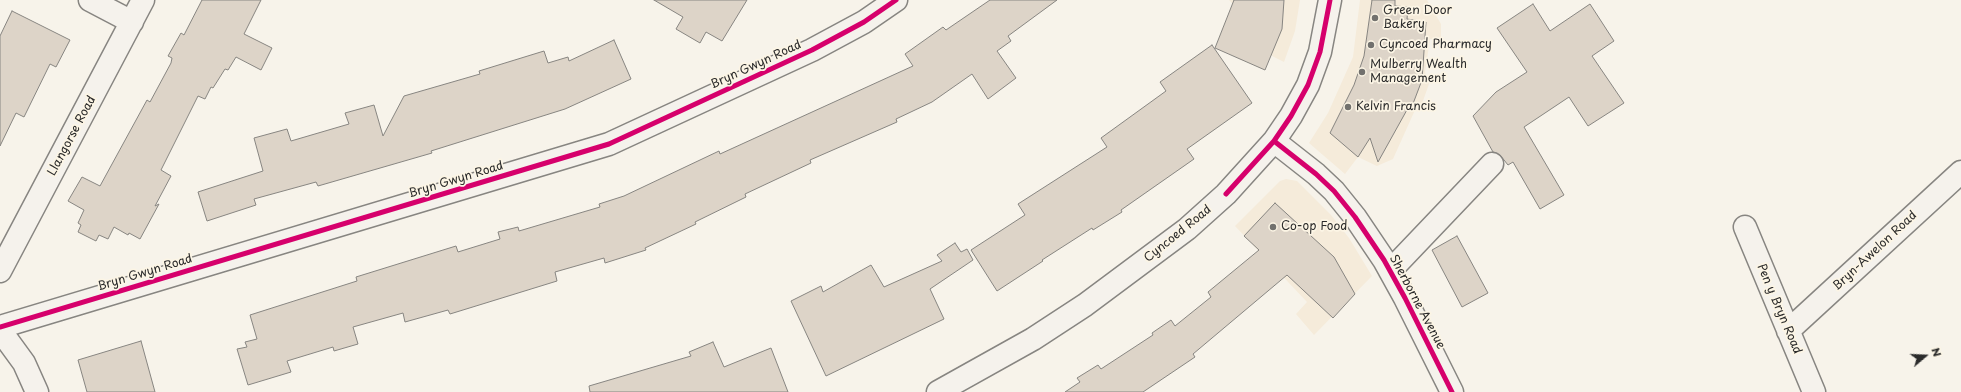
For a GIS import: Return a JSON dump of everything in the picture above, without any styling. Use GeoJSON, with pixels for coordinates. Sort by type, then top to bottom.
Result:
{"type":"FeatureCollection","features":[{"type":"Feature","properties":{"kind":"street"},"geometry":{"type":"LineString","coordinates":[[90,0],[132,22]]}},
{"type":"Feature","properties":{"kind":"street","name":"Llangorse Road"},"geometry":{"type":"LineString","coordinates":[[0,272],[143,0]]}},
{"type":"Feature","properties":{"kind":"street","name":"Cyncoed Road"},"geometry":{"type":"LineString","coordinates":[[938,392],[1033,339],[1085,305],[1187,229],[1226,194],[1274,140],[1291,116],[1308,85],[1320,52],[1330,0]]}},
{"type":"Feature","properties":{"kind":"street","name":"Bryn Gwyn Road"},"geometry":{"type":"LineString","coordinates":[[0,327],[609,144],[812,50],[881,3]]}},
{"type":"Feature","properties":{"kind":"street","name":"Sherborne Avenue"},"geometry":{"type":"LineString","coordinates":[[1274,140],[1334,191],[1355,217],[1390,271],[1405,298],[1452,392]]}},
{"type":"Feature","properties":{"kind":"street"},"geometry":{"type":"LineString","coordinates":[[1390,271],[1492,164]]}},
{"type":"Feature","properties":{"kind":"street","name":"Bryn-Awelon Road"},"geometry":{"type":"LineString","coordinates":[[1788,331],[1961,172]]}},
{"type":"Feature","properties":{"kind":"street","name":"Pen y Bryn Road"},"geometry":{"type":"LineString","coordinates":[[1745,227],[1814,392]]}},
{"type":"Feature","properties":{"kind":"street"},"geometry":{"type":"LineString","coordinates":[[0,330],[24,363],[37,392]]}},
{"type":"Feature","properties":{"kind":"shaded area"},"geometry":{"type":"Polygon","coordinates":[[[1229,0],[1300,0],[1295,31],[1284,62],[1250,45],[1236,7],[1229,0]]]}},
{"type":"Feature","properties":{"kind":"shaded area"},"geometry":{"type":"Polygon","coordinates":[[[1360,0],[1427,0],[1441,24],[1441,40],[1430,39],[1425,72],[1429,84],[1419,112],[1415,110],[1393,159],[1377,166],[1358,157],[1345,174],[1309,143],[1328,113],[1353,57],[1360,0]]]}},
{"type":"Feature","properties":{"kind":"shaded area"},"geometry":{"type":"Polygon","coordinates":[[[1286,179],[1297,181],[1331,215],[1349,238],[1372,276],[1314,335],[1296,314],[1307,302],[1235,226],[1280,181],[1286,179]]]}},
{"type":"Feature","properties":{"kind":"building"},"geometry":{"type":"Polygon","coordinates":[[[202,0],[261,0],[244,34],[272,48],[261,70],[236,57],[228,70],[225,69],[213,88],[211,87],[205,99],[198,96],[161,170],[171,176],[155,206],[159,204],[140,239],[129,233],[128,235],[114,227],[108,239],[99,235],[96,241],[78,232],[81,225],[78,223],[84,210],[68,201],[82,177],[100,186],[147,100],[150,102],[171,63],[172,58],[168,56],[181,33],[184,35],[202,0]]]}},
{"type":"Feature","properties":{"kind":"building"},"geometry":{"type":"Polygon","coordinates":[[[654,0],[747,0],[722,41],[706,32],[700,43],[676,29],[683,17],[654,0]]]}},
{"type":"Feature","properties":{"kind":"building"},"geometry":{"type":"Polygon","coordinates":[[[990,0],[1057,0],[1008,36],[1011,41],[997,51],[1016,78],[988,99],[972,74],[932,102],[896,119],[897,122],[810,160],[811,163],[745,194],[746,197],[695,222],[696,224],[645,248],[646,250],[605,263],[604,258],[555,272],[557,281],[450,314],[448,310],[405,322],[403,313],[353,327],[358,344],[334,351],[333,347],[287,361],[291,372],[248,385],[237,349],[247,347],[245,342],[257,339],[250,315],[357,281],[356,277],[456,246],[458,252],[500,239],[498,232],[518,227],[519,231],[600,207],[599,204],[624,196],[719,151],[720,154],[913,66],[905,54],[943,27],[946,30],[990,0]]]}},
{"type":"Feature","properties":{"kind":"building"},"geometry":{"type":"Polygon","coordinates":[[[1234,0],[1284,0],[1282,29],[1265,70],[1215,48],[1234,0]]]}},
{"type":"Feature","properties":{"kind":"building"},"geometry":{"type":"Polygon","coordinates":[[[1372,0],[1395,0],[1395,6],[1408,7],[1407,19],[1426,22],[1422,80],[1411,109],[1408,108],[1378,162],[1370,138],[1358,157],[1330,133],[1354,85],[1364,56],[1372,0]]]}},
{"type":"Feature","properties":{"kind":"building"},"geometry":{"type":"Polygon","coordinates":[[[1533,4],[1550,31],[1590,4],[1614,41],[1592,56],[1624,103],[1588,126],[1569,97],[1524,127],[1564,195],[1540,209],[1513,162],[1508,165],[1500,155],[1493,152],[1473,116],[1496,92],[1527,72],[1497,28],[1533,4]]]}},
{"type":"Feature","properties":{"kind":"building"},"geometry":{"type":"Polygon","coordinates":[[[12,11],[70,40],[56,67],[50,64],[24,117],[16,113],[0,146],[0,36],[12,11]]]}},
{"type":"Feature","properties":{"kind":"building"},"geometry":{"type":"Polygon","coordinates":[[[614,40],[631,79],[565,109],[431,151],[432,153],[318,186],[316,182],[254,199],[256,205],[207,221],[198,192],[263,171],[254,138],[287,129],[291,141],[349,124],[345,113],[374,105],[383,136],[404,96],[480,74],[479,71],[544,51],[548,63],[568,57],[569,61],[614,40]]]}},
{"type":"Feature","properties":{"kind":"building"},"geometry":{"type":"Polygon","coordinates":[[[1212,45],[1252,103],[1187,149],[1194,159],[1121,210],[1122,212],[1093,230],[1092,228],[997,291],[971,250],[1025,215],[1018,204],[1107,147],[1101,138],[1166,91],[1160,82],[1212,45]]]}},
{"type":"Feature","properties":{"kind":"building"},"geometry":{"type":"Polygon","coordinates":[[[1275,203],[1334,257],[1355,294],[1333,318],[1287,275],[1193,354],[1195,357],[1143,392],[1065,392],[1080,382],[1077,378],[1098,365],[1101,369],[1153,335],[1152,333],[1171,320],[1175,326],[1211,297],[1208,292],[1259,250],[1244,236],[1275,203]]]}},
{"type":"Feature","properties":{"kind":"building"},"geometry":{"type":"Polygon","coordinates":[[[1457,236],[1488,293],[1462,307],[1432,250],[1457,236]]]}},
{"type":"Feature","properties":{"kind":"building"},"geometry":{"type":"Polygon","coordinates":[[[955,243],[961,252],[967,249],[973,260],[930,289],[944,319],[826,376],[791,301],[821,286],[823,292],[871,265],[884,287],[942,261],[937,255],[955,243]]]}},
{"type":"Feature","properties":{"kind":"building"},"geometry":{"type":"Polygon","coordinates":[[[141,341],[155,392],[87,392],[78,360],[141,341]]]}},
{"type":"Feature","properties":{"kind":"building"},"geometry":{"type":"Polygon","coordinates":[[[713,342],[724,367],[771,348],[788,392],[590,392],[589,386],[691,356],[689,352],[713,342]]]}},
{"type":"Feature","properties":{"kind":"cycle path"},"geometry":{"type":"LineString","coordinates":[[0,327],[609,144],[812,50],[864,22],[896,0]]}},
{"type":"Feature","properties":{"kind":"cycle path"},"geometry":{"type":"LineString","coordinates":[[1226,194],[1274,141],[1291,116],[1308,85],[1320,52],[1330,0]]}},
{"type":"Feature","properties":{"kind":"cycle path"},"geometry":{"type":"LineString","coordinates":[[1274,141],[1316,174],[1334,191],[1355,217],[1384,260],[1405,298],[1452,392]]}},
{"type":"Feature","properties":{"kind":"place","name":"Green Door Bakery"},"geometry":{"type":"Point","coordinates":[1375,18]}},
{"type":"Feature","properties":{"kind":"place","name":"Cyncoed Pharmacy"},"geometry":{"type":"Point","coordinates":[1371,45]}},
{"type":"Feature","properties":{"kind":"place","name":"Mulberry Wealth Management"},"geometry":{"type":"Point","coordinates":[1362,72]}},
{"type":"Feature","properties":{"kind":"place","name":"Kelvin Francis"},"geometry":{"type":"Point","coordinates":[1348,107]}},
{"type":"Feature","properties":{"kind":"place","name":"Co-op Food"},"geometry":{"type":"Point","coordinates":[1273,227]}}]}
